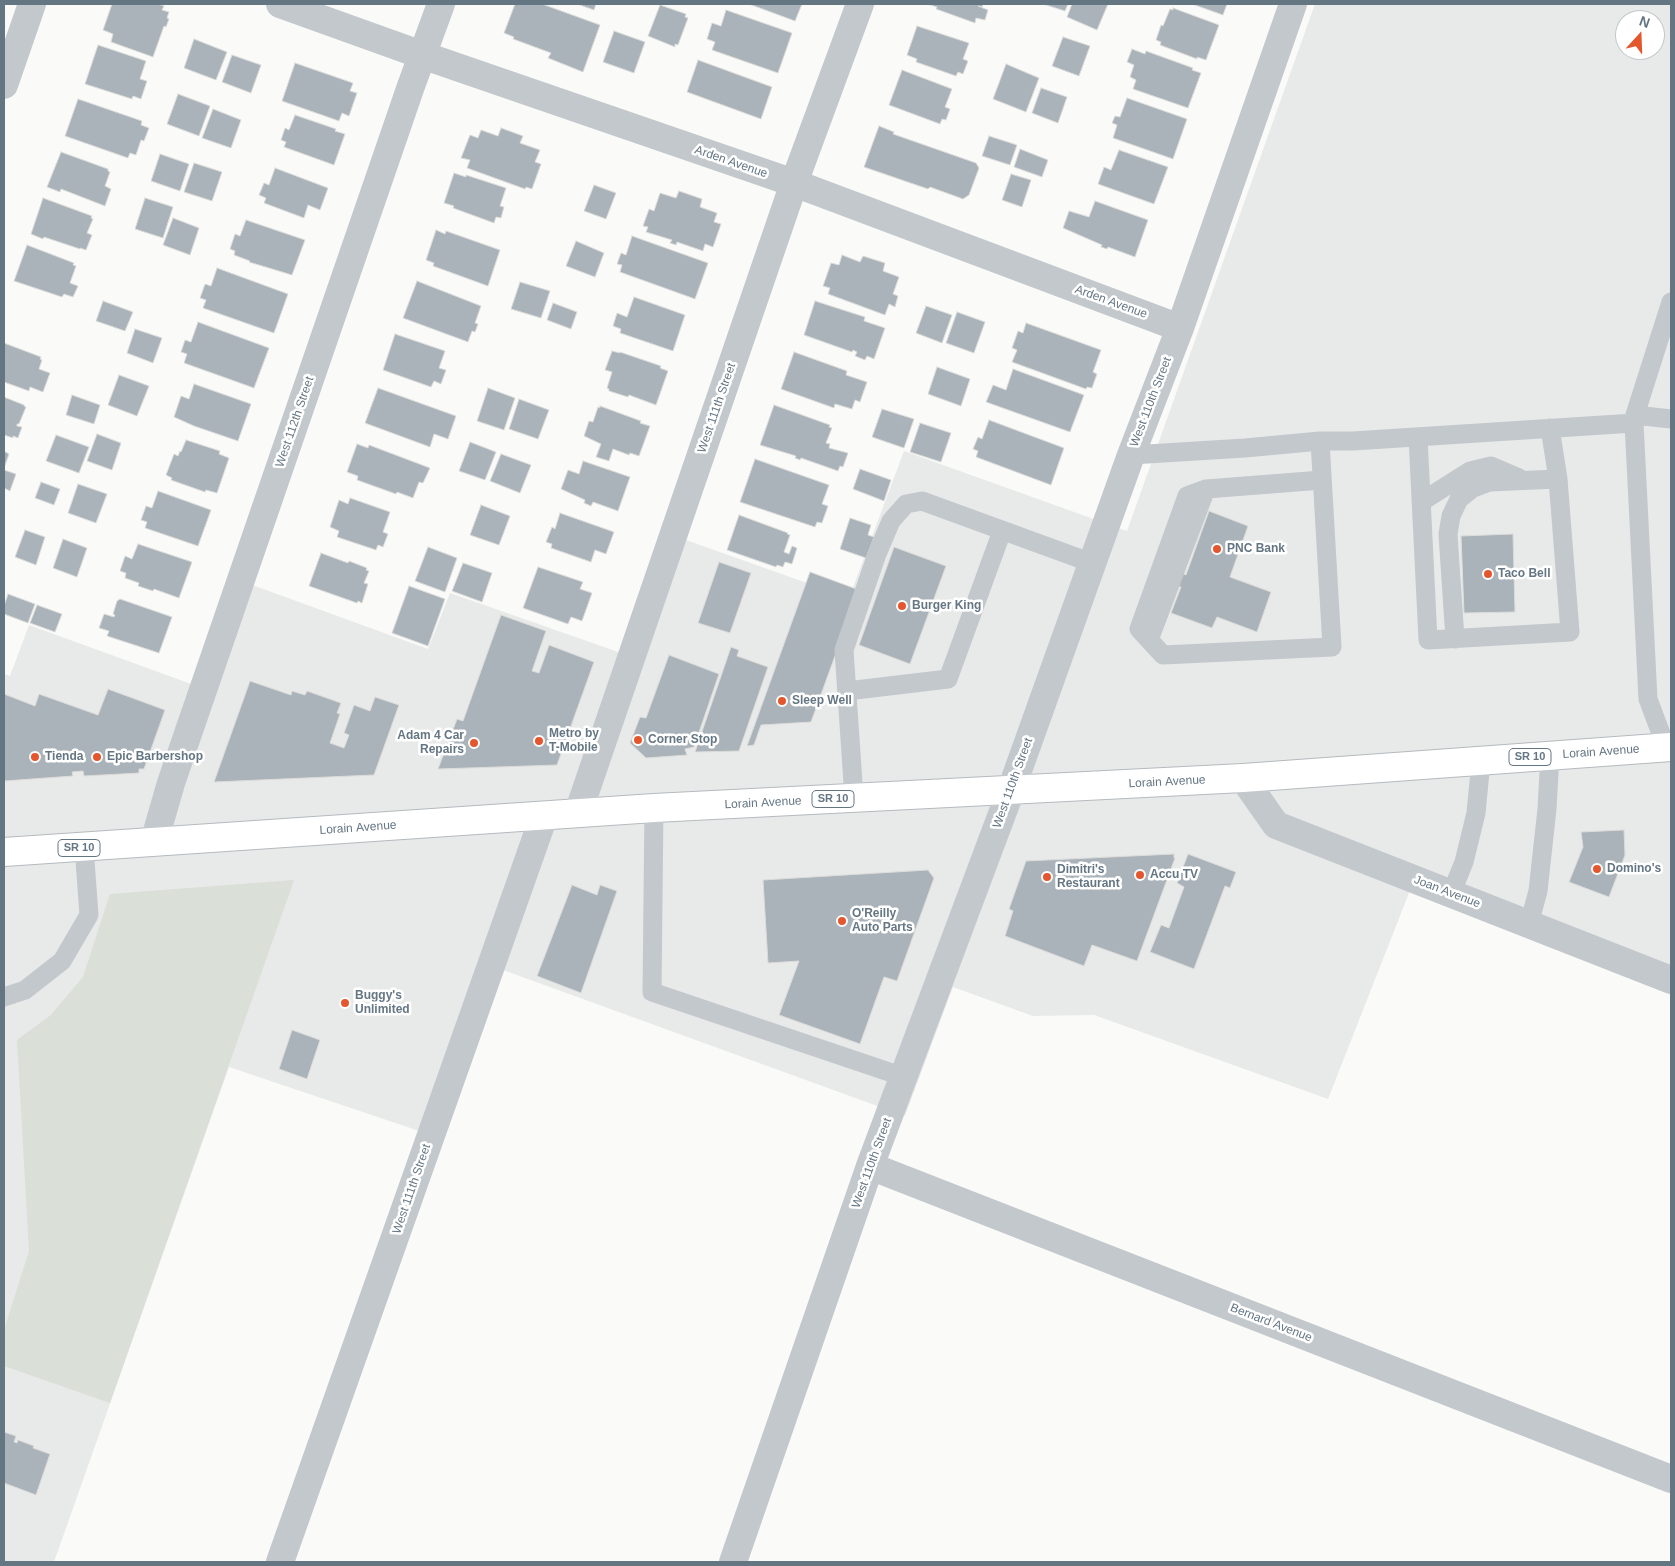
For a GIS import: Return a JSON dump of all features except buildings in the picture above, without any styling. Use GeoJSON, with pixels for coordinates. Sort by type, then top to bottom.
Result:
{"type":"FeatureCollection","features":[{"type":"Feature","properties":{"kind":"main road","name":"Lorain Avenue"},"geometry":{"type":"LineString","coordinates":[[4,852],[654,808],[1243,778],[1669,747]]}},
{"type":"Feature","properties":{"kind":"street"},"geometry":{"type":"LineString","coordinates":[[4,86],[32,4]]}},
{"type":"Feature","properties":{"kind":"street","name":"Arden Avenue"},"geometry":{"type":"LineString","coordinates":[[280,4],[794,183],[1180,328]]}},
{"type":"Feature","properties":{"kind":"street","name":"West 112th Street"},"geometry":{"type":"LineString","coordinates":[[154,842],[171,783],[441,4]]}},
{"type":"Feature","properties":{"kind":"street","name":"West 111th Street"},"geometry":{"type":"LineString","coordinates":[[578,813],[794,183],[860,4]]}},
{"type":"Feature","properties":{"kind":"street","name":"West 110th Street"},"geometry":{"type":"LineString","coordinates":[[733,1562],[870,1166],[1011,790],[1130,455],[1180,328],[1293,4]]}},
{"type":"Feature","properties":{"kind":"street","name":"Joan Avenue"},"geometry":{"type":"LineString","coordinates":[[1243,778],[1276,825],[1671,980]]}},
{"type":"Feature","properties":{"kind":"street","name":"West 111th Street"},"geometry":{"type":"LineString","coordinates":[[280,1562],[544,816]]}},
{"type":"Feature","properties":{"kind":"street","name":"Bernard Avenue"},"geometry":{"type":"LineString","coordinates":[[870,1166],[1671,1479]]}},
{"type":"Feature","properties":{"kind":"lane"},"geometry":{"type":"LineString","coordinates":[[1669,747],[1648,699],[1634,419],[1671,302]]}},
{"type":"Feature","properties":{"kind":"lane"},"geometry":{"type":"LineString","coordinates":[[1130,455],[1320,441],[1353,441],[1550,428],[1634,419],[1671,419]]}},
{"type":"Feature","properties":{"kind":"lane"},"geometry":{"type":"LineString","coordinates":[[1418,437],[1428,640],[1570,632],[1558,479],[1550,428]]}},
{"type":"Feature","properties":{"kind":"lane"},"geometry":{"type":"LineString","coordinates":[[1320,441],[1332,646],[1163,655],[1139,629],[1187,496],[1206,489],[1322,480]]}},
{"type":"Feature","properties":{"kind":"lane"},"geometry":{"type":"LineString","coordinates":[[1421,502],[1470,471],[1491,466],[1522,480]]}},
{"type":"Feature","properties":{"kind":"lane"},"geometry":{"type":"LineString","coordinates":[[1455,639],[1448,534],[1451,516],[1459,499],[1473,488],[1490,482],[1558,479]]}},
{"type":"Feature","properties":{"kind":"lane"},"geometry":{"type":"LineString","coordinates":[[854,798],[844,650],[880,546],[891,522],[906,504],[922,501],[1092,563]]}},
{"type":"Feature","properties":{"kind":"lane"},"geometry":{"type":"LineString","coordinates":[[847,691],[948,678],[1002,531]]}},
{"type":"Feature","properties":{"kind":"lane"},"geometry":{"type":"LineString","coordinates":[[1529,924],[1538,891],[1547,808],[1550,756]]}},
{"type":"Feature","properties":{"kind":"lane"},"geometry":{"type":"LineString","coordinates":[[1451,894],[1464,862],[1476,813],[1482,761]]}},
{"type":"Feature","properties":{"kind":"lane"},"geometry":{"type":"LineString","coordinates":[[654,808],[652,992],[904,1077]]}},
{"type":"Feature","properties":{"kind":"lane"},"geometry":{"type":"LineString","coordinates":[[4,997],[25,990],[62,961],[89,915],[84,847]]}},
{"type":"Feature","properties":{"kind":"shaded area"},"geometry":{"type":"Polygon","coordinates":[[[1315,4],[1671,4],[1671,967],[1418,870],[1328,1099],[1094,1015],[1033,1016],[953,987],[905,1116],[503,970],[443,1139],[229,1067],[54,1562],[4,1562],[4,674],[10,676],[29,625],[194,685],[233,578],[428,649],[450,593],[641,660],[686,540],[849,598],[904,451],[1127,531],[1315,4]]]}},
{"type":"Feature","properties":{"kind":"shaded area"},"geometry":{"type":"Polygon","coordinates":[[[294,880],[110,1403],[4,1366],[4,1330],[29,1251],[17,1040],[51,1015],[83,977],[110,894],[294,880]]]}},
{"type":"Feature","properties":{"kind":"place","name":"PNC Bank"},"geometry":{"type":"Point","coordinates":[1217,549]}},
{"type":"Feature","properties":{"kind":"place","name":"Taco Bell"},"geometry":{"type":"Point","coordinates":[1488,574]}},
{"type":"Feature","properties":{"kind":"place","name":"Burger King"},"geometry":{"type":"Point","coordinates":[902,606]}},
{"type":"Feature","properties":{"kind":"place","name":"Sleep Well"},"geometry":{"type":"Point","coordinates":[782,701]}},
{"type":"Feature","properties":{"kind":"place","name":"Corner Stop"},"geometry":{"type":"Point","coordinates":[638,740]}},
{"type":"Feature","properties":{"kind":"place","name":"Metro by T-Mobile"},"geometry":{"type":"Point","coordinates":[539,741]}},
{"type":"Feature","properties":{"kind":"place","name":"Adam 4 Car Repairs"},"geometry":{"type":"Point","coordinates":[474,743]}},
{"type":"Feature","properties":{"kind":"place","name":"Tienda"},"geometry":{"type":"Point","coordinates":[35,757]}},
{"type":"Feature","properties":{"kind":"place","name":"Epic Barbershop"},"geometry":{"type":"Point","coordinates":[97,757]}},
{"type":"Feature","properties":{"kind":"place","name":"Domino's"},"geometry":{"type":"Point","coordinates":[1597,869]}},
{"type":"Feature","properties":{"kind":"place","name":"Accu TV"},"geometry":{"type":"Point","coordinates":[1140,875]}},
{"type":"Feature","properties":{"kind":"place","name":"Dimitri's Restaurant"},"geometry":{"type":"Point","coordinates":[1047,877]}},
{"type":"Feature","properties":{"kind":"place","name":"O'Reilly Auto Parts"},"geometry":{"type":"Point","coordinates":[842,921]}},
{"type":"Feature","properties":{"kind":"place","name":"Buggy's Unlimited"},"geometry":{"type":"Point","coordinates":[345,1003]}}]}
